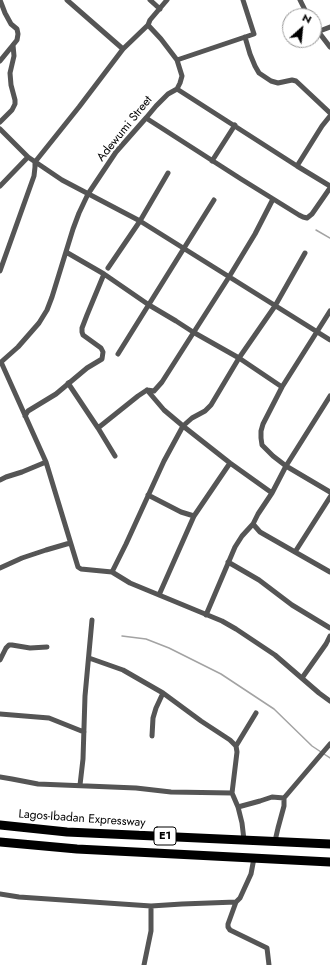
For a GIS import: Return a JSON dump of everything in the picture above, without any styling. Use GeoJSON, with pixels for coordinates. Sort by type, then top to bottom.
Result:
{"type":"FeatureCollection","features":[{"type":"Feature","properties":{"kind":"highway","name":"Lagos-Ibadan Expressway"},"geometry":{"type":"LineString","coordinates":[[0,825],[67,832],[330,844]]}},
{"type":"Feature","properties":{"kind":"highway","name":"E1"},"geometry":{"type":"LineString","coordinates":[[0,842],[77,850],[330,862]]}},
{"type":"Feature","properties":{"kind":"street"},"geometry":{"type":"LineString","coordinates":[[0,0],[5,13],[11,24],[17,29],[18,34],[13,45],[0,61]]}},
{"type":"Feature","properties":{"kind":"street"},"geometry":{"type":"LineString","coordinates":[[67,0],[123,49]]}},
{"type":"Feature","properties":{"kind":"street"},"geometry":{"type":"LineString","coordinates":[[150,0],[160,9]]}},
{"type":"Feature","properties":{"kind":"street"},"geometry":{"type":"LineString","coordinates":[[0,270],[34,176],[35,162],[123,49],[148,26],[150,20],[167,0]]}},
{"type":"Feature","properties":{"kind":"street"},"geometry":{"type":"LineString","coordinates":[[177,60],[254,34],[243,0]]}},
{"type":"Feature","properties":{"kind":"street"},"geometry":{"type":"LineString","coordinates":[[146,118],[273,199],[307,218],[312,214],[330,187],[177,89],[182,76],[177,60],[161,38],[148,26]]}},
{"type":"Feature","properties":{"kind":"street"},"geometry":{"type":"LineString","coordinates":[[245,37],[250,54],[259,73],[271,81],[278,83],[292,80],[296,81],[330,113]]}},
{"type":"Feature","properties":{"kind":"street"},"geometry":{"type":"LineString","coordinates":[[322,38],[330,47]]}},
{"type":"Feature","properties":{"kind":"street"},"geometry":{"type":"LineString","coordinates":[[0,122],[12,110],[15,104],[10,73],[14,56],[13,45]]}},
{"type":"Feature","properties":{"kind":"street","name":"Adewumi Street"},"geometry":{"type":"LineString","coordinates":[[0,363],[18,347],[39,323],[47,310],[79,213],[88,194],[116,152],[156,106],[168,94],[177,89]]}},
{"type":"Feature","properties":{"kind":"street"},"geometry":{"type":"LineString","coordinates":[[297,166],[330,116]]}},
{"type":"Feature","properties":{"kind":"street"},"geometry":{"type":"LineString","coordinates":[[212,161],[235,125]]}},
{"type":"Feature","properties":{"kind":"street"},"geometry":{"type":"LineString","coordinates":[[0,130],[28,157],[62,180],[140,221],[330,340]]}},
{"type":"Feature","properties":{"kind":"street"},"geometry":{"type":"LineString","coordinates":[[0,186],[28,157]]}},
{"type":"Feature","properties":{"kind":"street"},"geometry":{"type":"LineString","coordinates":[[108,268],[140,221],[168,173]]}},
{"type":"Feature","properties":{"kind":"street"},"geometry":{"type":"LineString","coordinates":[[98,428],[147,390],[154,391],[162,382],[229,277],[273,199]]}},
{"type":"Feature","properties":{"kind":"street"},"geometry":{"type":"LineString","coordinates":[[118,354],[214,200]]}},
{"type":"Feature","properties":{"kind":"street"},"geometry":{"type":"LineString","coordinates":[[66,252],[104,274],[149,305],[176,320],[193,332],[239,358],[282,387]]}},
{"type":"Feature","properties":{"kind":"street"},"geometry":{"type":"LineString","coordinates":[[112,572],[164,461],[183,426],[192,418],[205,411],[212,405],[239,358],[275,306],[305,253]]}},
{"type":"Feature","properties":{"kind":"street"},"geometry":{"type":"LineString","coordinates":[[26,416],[28,411],[56,394],[87,368],[102,359],[103,352],[101,348],[83,335],[82,328],[104,274]]}},
{"type":"Feature","properties":{"kind":"street"},"geometry":{"type":"LineString","coordinates":[[330,311],[282,387],[263,424],[261,431],[262,445],[273,456],[286,466],[330,492]]}},
{"type":"Feature","properties":{"kind":"street"},"geometry":{"type":"LineString","coordinates":[[0,363],[26,416],[46,462],[78,567],[81,569],[112,572],[130,583],[236,629],[265,648],[330,701]]}},
{"type":"Feature","properties":{"kind":"street"},"geometry":{"type":"LineString","coordinates":[[68,383],[115,456]]}},
{"type":"Feature","properties":{"kind":"street"},"geometry":{"type":"LineString","coordinates":[[147,390],[164,410],[183,426],[230,463],[272,493]]}},
{"type":"Feature","properties":{"kind":"street"},"geometry":{"type":"LineString","coordinates":[[206,615],[235,547],[242,536],[253,524],[286,466],[330,396]]}},
{"type":"Feature","properties":{"kind":"street"},"geometry":{"type":"LineString","coordinates":[[0,480],[46,462]]}},
{"type":"Feature","properties":{"kind":"street"},"geometry":{"type":"LineString","coordinates":[[160,595],[194,516],[230,463]]}},
{"type":"Feature","properties":{"kind":"street"},"geometry":{"type":"LineString","coordinates":[[148,495],[181,512],[194,516]]}},
{"type":"Feature","properties":{"kind":"street"},"geometry":{"type":"LineString","coordinates":[[295,552],[330,496]]}},
{"type":"Feature","properties":{"kind":"street"},"geometry":{"type":"LineString","coordinates":[[253,524],[260,532],[330,572]]}},
{"type":"Feature","properties":{"kind":"street"},"geometry":{"type":"LineString","coordinates":[[0,568],[22,558],[70,543]]}},
{"type":"Feature","properties":{"kind":"street"},"geometry":{"type":"LineString","coordinates":[[228,562],[259,580],[292,605],[330,628]]}},
{"type":"Feature","properties":{"kind":"street"},"geometry":{"type":"LineString","coordinates":[[80,785],[83,759],[85,696],[92,620]]}},
{"type":"Feature","properties":{"kind":"street"},"geometry":{"type":"LineString","coordinates":[[302,678],[330,636]]}},
{"type":"Feature","properties":{"kind":"street"},"geometry":{"type":"LineString","coordinates":[[0,660],[9,645],[30,648],[47,647]]}},
{"type":"Feature","properties":{"kind":"street"},"geometry":{"type":"LineString","coordinates":[[89,658],[123,670],[163,693],[200,721],[230,740],[236,746],[237,752],[232,793],[242,822],[244,840]]}},
{"type":"Feature","properties":{"kind":"street"},"geometry":{"type":"LineString","coordinates":[[152,736],[153,718],[163,693]]}},
{"type":"Feature","properties":{"kind":"street"},"geometry":{"type":"LineString","coordinates":[[236,746],[256,713]]}},
{"type":"Feature","properties":{"kind":"street"},"geometry":{"type":"LineString","coordinates":[[0,714],[49,718],[84,732]]}},
{"type":"Feature","properties":{"kind":"street"},"geometry":{"type":"LineString","coordinates":[[275,842],[284,806],[284,798],[330,744]]}},
{"type":"Feature","properties":{"kind":"street"},"geometry":{"type":"LineString","coordinates":[[0,778],[12,778],[38,784],[136,788],[171,792],[232,793]]}},
{"type":"Feature","properties":{"kind":"street"},"geometry":{"type":"LineString","coordinates":[[238,807],[272,797],[284,798]]}},
{"type":"Feature","properties":{"kind":"street"},"geometry":{"type":"LineString","coordinates":[[254,858],[251,874],[240,898],[236,902],[228,927],[230,930],[267,948],[269,965]]}},
{"type":"Feature","properties":{"kind":"street"},"geometry":{"type":"LineString","coordinates":[[0,894],[152,906],[236,902]]}},
{"type":"Feature","properties":{"kind":"street"},"geometry":{"type":"LineString","coordinates":[[144,965],[151,931],[152,906]]}},
{"type":"Feature","properties":{"kind":"waterway"},"geometry":{"type":"LineString","coordinates":[[316,230],[330,238]]}},
{"type":"Feature","properties":{"kind":"waterway"},"geometry":{"type":"LineString","coordinates":[[122,636],[146,639],[169,648],[221,674],[274,709],[312,746],[321,752]]}},
{"type":"Feature","properties":{"kind":"waterway"},"geometry":{"type":"LineString","coordinates":[[324,754],[330,758]]}}]}
